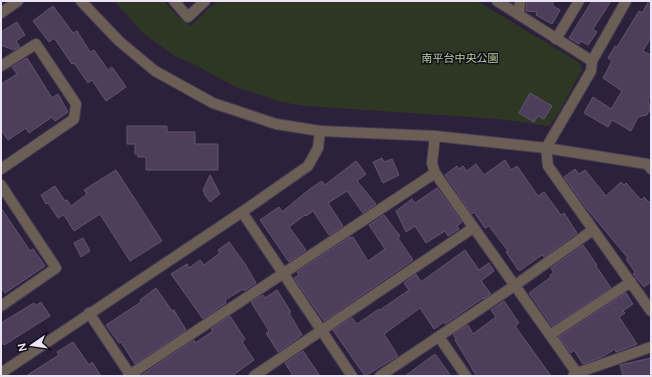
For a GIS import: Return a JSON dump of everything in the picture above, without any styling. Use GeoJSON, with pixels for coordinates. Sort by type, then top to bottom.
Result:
{"type":"FeatureCollection","features":[{"type":"Feature","properties":{"kind":"street"},"geometry":{"type":"LineString","coordinates":[[1,13],[18,1]]}},
{"type":"Feature","properties":{"kind":"street"},"geometry":{"type":"LineString","coordinates":[[81,1],[119,42],[155,71],[213,103],[276,124],[320,131],[435,136],[546,148],[650,163]]}},
{"type":"Feature","properties":{"kind":"street"},"geometry":{"type":"LineString","coordinates":[[174,1],[188,17],[205,1]]}},
{"type":"Feature","properties":{"kind":"street"},"geometry":{"type":"LineString","coordinates":[[497,1],[592,61]]}},
{"type":"Feature","properties":{"kind":"street"},"geometry":{"type":"LineString","coordinates":[[519,15],[520,1]]}},
{"type":"Feature","properties":{"kind":"street"},"geometry":{"type":"LineString","coordinates":[[556,39],[579,1]]}},
{"type":"Feature","properties":{"kind":"street"},"geometry":{"type":"LineString","coordinates":[[626,1],[592,61],[591,71],[546,148],[548,166],[651,311]]}},
{"type":"Feature","properties":{"kind":"street"},"geometry":{"type":"LineString","coordinates":[[1,66],[36,44],[76,104],[74,119],[1,169]]}},
{"type":"Feature","properties":{"kind":"street"},"geometry":{"type":"LineString","coordinates":[[1,373],[242,212],[308,166],[318,148],[320,131]]}},
{"type":"Feature","properties":{"kind":"street"},"geometry":{"type":"LineString","coordinates":[[435,136],[432,163],[435,173],[550,335],[576,375],[651,347]]}},
{"type":"Feature","properties":{"kind":"street"},"geometry":{"type":"LineString","coordinates":[[89,313],[130,376],[435,173]]}},
{"type":"Feature","properties":{"kind":"street"},"geometry":{"type":"LineString","coordinates":[[1,186],[56,268],[1,305]]}},
{"type":"Feature","properties":{"kind":"street"},"geometry":{"type":"LineString","coordinates":[[242,212],[352,376]]}},
{"type":"Feature","properties":{"kind":"street"},"geometry":{"type":"LineString","coordinates":[[254,376],[473,228]]}},
{"type":"Feature","properties":{"kind":"street"},"geometry":{"type":"LineString","coordinates":[[380,376],[514,286],[593,230]]}},
{"type":"Feature","properties":{"kind":"street"},"geometry":{"type":"LineString","coordinates":[[550,335],[631,282]]}},
{"type":"Feature","properties":{"kind":"street"},"geometry":{"type":"LineString","coordinates":[[439,337],[466,376]]}},
{"type":"Feature","properties":{"kind":"green space","name":"南平台中央公園"},"geometry":{"type":"Polygon","coordinates":[[[114,1],[164,1],[176,15],[191,26],[218,1],[477,1],[580,63],[582,70],[557,116],[549,126],[498,119],[306,106],[281,102],[236,87],[173,55],[144,34],[114,1]]]}},
{"type":"Feature","properties":{"kind":"building"},"geometry":{"type":"Polygon","coordinates":[[[527,1],[553,1],[553,6],[560,10],[552,24],[536,15],[537,12],[526,11],[527,1]]]}},
{"type":"Feature","properties":{"kind":"building"},"geometry":{"type":"Polygon","coordinates":[[[592,1],[611,1],[593,29],[597,32],[588,45],[581,41],[579,44],[569,38],[592,1]]]}},
{"type":"Feature","properties":{"kind":"building"},"geometry":{"type":"Polygon","coordinates":[[[649,1],[651,1],[651,37],[643,51],[651,55],[651,94],[648,100],[650,109],[647,115],[638,117],[631,131],[612,120],[608,127],[584,113],[593,97],[611,109],[622,91],[603,78],[612,61],[608,58],[615,46],[617,47],[639,11],[642,13],[649,1]]]}},
{"type":"Feature","properties":{"kind":"building"},"geometry":{"type":"Polygon","coordinates":[[[53,6],[73,33],[77,31],[90,52],[94,50],[108,70],[112,67],[126,87],[106,101],[92,80],[88,83],[74,63],[72,64],[54,38],[49,42],[33,21],[53,6]]]}},
{"type":"Feature","properties":{"kind":"building"},"geometry":{"type":"Polygon","coordinates":[[[17,22],[25,35],[16,41],[20,47],[14,50],[1,45],[1,32],[17,22]]]}},
{"type":"Feature","properties":{"kind":"building"},"geometry":{"type":"Polygon","coordinates":[[[27,58],[52,98],[58,94],[68,112],[55,121],[52,117],[29,133],[26,128],[8,140],[1,130],[1,84],[17,74],[12,67],[27,58]]]}},
{"type":"Feature","properties":{"kind":"building"},"geometry":{"type":"Polygon","coordinates":[[[530,93],[552,106],[544,119],[538,116],[534,122],[519,113],[530,93]]]}},
{"type":"Feature","properties":{"kind":"building"},"geometry":{"type":"Polygon","coordinates":[[[127,126],[167,126],[167,132],[195,132],[195,144],[218,144],[218,170],[146,170],[146,157],[138,157],[138,154],[135,154],[135,144],[127,144],[127,126]]]}},
{"type":"Feature","properties":{"kind":"building"},"geometry":{"type":"Polygon","coordinates":[[[382,158],[384,162],[392,159],[399,175],[383,183],[373,162],[382,158]]]}},
{"type":"Feature","properties":{"kind":"building"},"geometry":{"type":"Polygon","coordinates":[[[505,160],[511,170],[517,166],[538,196],[544,192],[561,215],[564,213],[577,233],[544,257],[542,255],[519,271],[506,252],[508,251],[489,226],[485,228],[474,212],[472,214],[445,175],[457,166],[459,169],[463,166],[467,171],[476,164],[484,175],[505,160]]]}},
{"type":"Feature","properties":{"kind":"building"},"geometry":{"type":"Polygon","coordinates":[[[356,161],[366,174],[357,181],[376,204],[363,213],[347,191],[328,203],[343,226],[329,235],[313,211],[306,216],[305,215],[289,227],[306,250],[289,262],[260,220],[279,207],[282,212],[311,188],[322,181],[325,185],[356,161]]]}},
{"type":"Feature","properties":{"kind":"building"},"geometry":{"type":"Polygon","coordinates":[[[575,169],[579,174],[585,170],[606,196],[621,182],[624,185],[626,183],[641,200],[644,197],[651,204],[651,282],[644,287],[633,274],[635,272],[626,259],[628,258],[587,209],[564,177],[575,169]]]}},
{"type":"Feature","properties":{"kind":"building"},"geometry":{"type":"Polygon","coordinates":[[[116,170],[162,241],[130,261],[100,214],[74,231],[64,215],[58,218],[48,203],[46,204],[41,195],[55,186],[65,201],[67,200],[71,206],[87,194],[84,190],[116,170]]]}},
{"type":"Feature","properties":{"kind":"building"},"geometry":{"type":"Polygon","coordinates":[[[210,175],[220,194],[210,202],[203,190],[210,175]]]}},
{"type":"Feature","properties":{"kind":"building"},"geometry":{"type":"Polygon","coordinates":[[[437,188],[462,222],[457,226],[459,229],[448,236],[445,231],[426,243],[415,226],[406,232],[396,211],[412,199],[415,203],[437,188]]]}},
{"type":"Feature","properties":{"kind":"building"},"geometry":{"type":"Polygon","coordinates":[[[1,208],[30,251],[33,249],[45,266],[5,293],[1,287],[1,208]]]}},
{"type":"Feature","properties":{"kind":"building"},"geometry":{"type":"Polygon","coordinates":[[[384,215],[400,236],[398,238],[413,260],[324,321],[294,278],[299,275],[297,272],[350,237],[353,237],[368,261],[385,249],[369,225],[384,215]]]}},
{"type":"Feature","properties":{"kind":"building"},"geometry":{"type":"Polygon","coordinates":[[[83,238],[90,251],[81,257],[74,243],[83,238]]]}},
{"type":"Feature","properties":{"kind":"building"},"geometry":{"type":"Polygon","coordinates":[[[229,242],[245,264],[256,283],[244,291],[243,289],[225,300],[226,303],[203,319],[171,274],[187,264],[189,268],[200,260],[204,265],[220,253],[218,250],[229,242]]]}},
{"type":"Feature","properties":{"kind":"building"},"geometry":{"type":"Polygon","coordinates":[[[583,245],[611,288],[552,326],[529,293],[551,277],[550,275],[554,273],[551,268],[583,245]]]}},
{"type":"Feature","properties":{"kind":"building"},"geometry":{"type":"Polygon","coordinates":[[[465,250],[479,270],[489,263],[494,271],[481,281],[491,294],[445,324],[444,322],[434,329],[420,308],[384,334],[398,356],[365,376],[333,330],[352,318],[357,324],[409,290],[404,283],[416,274],[421,282],[465,250]]]}},
{"type":"Feature","properties":{"kind":"building"},"geometry":{"type":"Polygon","coordinates":[[[156,288],[172,311],[174,310],[186,330],[135,364],[121,342],[119,343],[106,325],[141,302],[140,300],[156,288]]]}},
{"type":"Feature","properties":{"kind":"building"},"geometry":{"type":"Polygon","coordinates":[[[277,290],[291,312],[289,313],[302,335],[278,352],[266,333],[269,331],[251,302],[263,295],[265,298],[277,290]]]}},
{"type":"Feature","properties":{"kind":"building"},"geometry":{"type":"Polygon","coordinates":[[[626,293],[633,304],[623,311],[625,313],[619,317],[637,344],[616,352],[615,349],[602,357],[583,364],[574,350],[571,353],[559,337],[626,293]]]}},
{"type":"Feature","properties":{"kind":"building"},"geometry":{"type":"Polygon","coordinates":[[[504,301],[519,323],[515,326],[551,376],[477,376],[472,369],[453,334],[468,325],[473,334],[496,317],[491,310],[504,301]]]}},
{"type":"Feature","properties":{"kind":"building"},"geometry":{"type":"Polygon","coordinates":[[[41,302],[50,316],[4,345],[1,340],[1,323],[34,303],[35,306],[41,302]]]}},
{"type":"Feature","properties":{"kind":"building"},"geometry":{"type":"Polygon","coordinates":[[[230,316],[245,339],[242,342],[254,360],[232,376],[142,376],[194,340],[195,343],[213,331],[211,329],[230,316]]]}},
{"type":"Feature","properties":{"kind":"building"},"geometry":{"type":"Polygon","coordinates":[[[73,342],[89,365],[92,362],[101,376],[26,376],[59,355],[57,352],[73,342]]]}},
{"type":"Feature","properties":{"kind":"building"},"geometry":{"type":"Polygon","coordinates":[[[303,351],[320,376],[293,376],[285,363],[303,351]]]}},
{"type":"Feature","properties":{"kind":"building"},"geometry":{"type":"Polygon","coordinates":[[[435,354],[451,376],[405,376],[435,354]]]}},
{"type":"Feature","properties":{"kind":"building"},"geometry":{"type":"Polygon","coordinates":[[[651,358],[651,376],[623,376],[620,365],[651,358]]]}}]}
